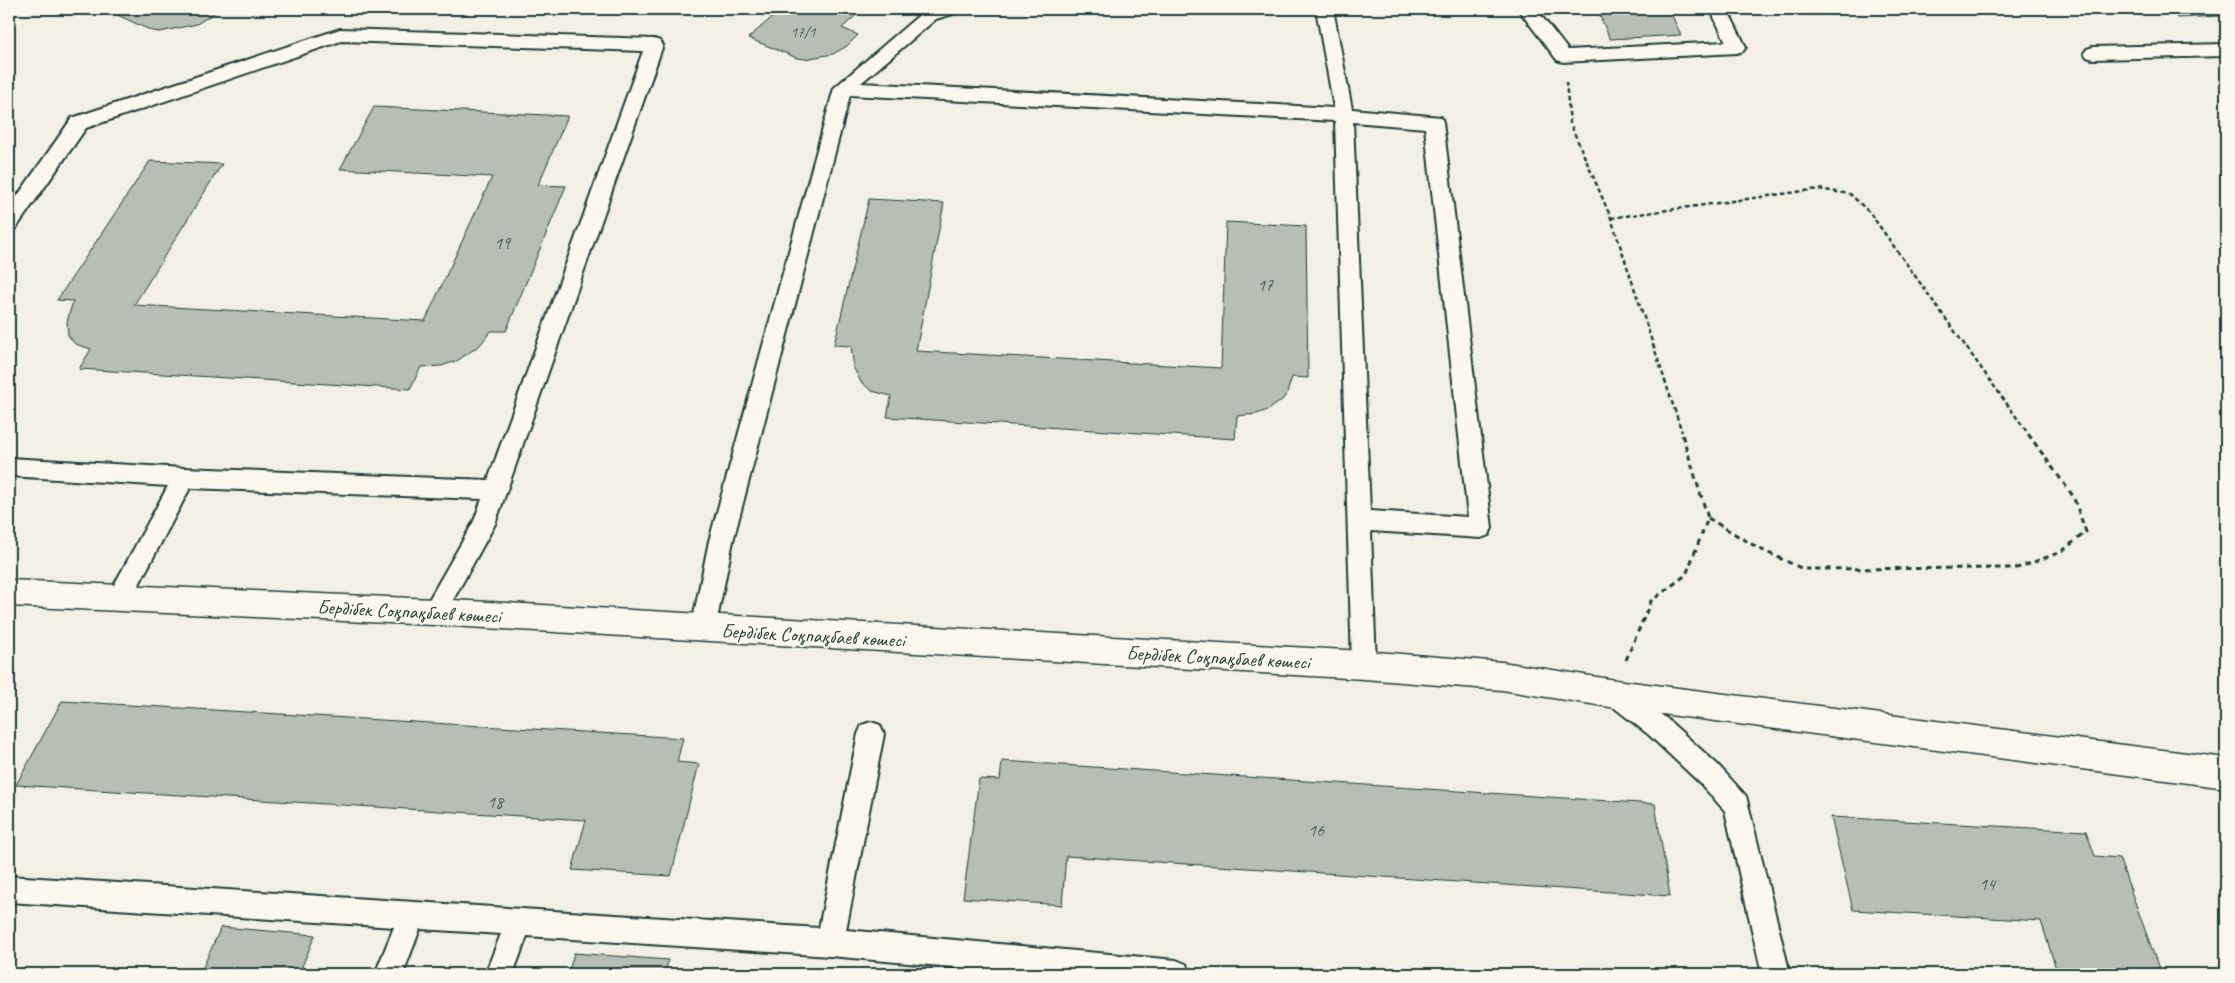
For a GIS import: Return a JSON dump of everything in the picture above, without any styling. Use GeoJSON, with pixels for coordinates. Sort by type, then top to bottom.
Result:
{"type":"FeatureCollection","features":[{"type":"Feature","properties":{"kind":"street","name":"Бердібек Соқпақбаев көшесі"},"geometry":{"type":"LineString","coordinates":[[9,593],[434,612],[703,629],[1364,665],[1502,676],[1616,694],[2226,773]]}},
{"type":"Feature","properties":{"kind":"lane"},"geometry":{"type":"LineString","coordinates":[[703,629],[721,540],[843,88],[930,16],[950,9]]}},
{"type":"Feature","properties":{"kind":"lane"},"geometry":{"type":"LineString","coordinates":[[1325,9],[1344,115],[1364,665]]}},
{"type":"Feature","properties":{"kind":"lane"},"geometry":{"type":"LineString","coordinates":[[1527,9],[1563,56],[1737,47],[1719,9]]}},
{"type":"Feature","properties":{"kind":"lane"},"geometry":{"type":"LineString","coordinates":[[9,223],[80,124],[340,36],[654,45],[484,524],[434,612]]}},
{"type":"Feature","properties":{"kind":"lane"},"geometry":{"type":"LineString","coordinates":[[2093,53],[2226,50]]}},
{"type":"Feature","properties":{"kind":"lane"},"geometry":{"type":"LineString","coordinates":[[843,88],[1344,115],[1434,122],[1481,528],[1360,520]]}},
{"type":"Feature","properties":{"kind":"lane"},"geometry":{"type":"LineString","coordinates":[[9,467],[184,478],[496,490]]}},
{"type":"Feature","properties":{"kind":"lane"},"geometry":{"type":"LineString","coordinates":[[120,597],[184,478]]}},
{"type":"Feature","properties":{"kind":"lane"},"geometry":{"type":"LineString","coordinates":[[1616,694],[1658,727],[1709,774],[1737,806],[1776,974]]}},
{"type":"Feature","properties":{"kind":"lane"},"geometry":{"type":"LineString","coordinates":[[830,942],[871,734]]}},
{"type":"Feature","properties":{"kind":"lane"},"geometry":{"type":"LineString","coordinates":[[9,889],[830,942],[1176,974]]}},
{"type":"Feature","properties":{"kind":"lane"},"geometry":{"type":"LineString","coordinates":[[389,974],[412,916]]}},
{"type":"Feature","properties":{"kind":"lane"},"geometry":{"type":"LineString","coordinates":[[499,974],[519,922]]}},
{"type":"Feature","properties":{"kind":"path"},"geometry":{"type":"LineString","coordinates":[[1563,56],[1570,123],[1611,218],[1669,390],[1708,518],[1686,575],[1651,601],[1627,654],[1616,694]]}},
{"type":"Feature","properties":{"kind":"path"},"geometry":{"type":"LineString","coordinates":[[1611,218],[1818,189],[1850,194],[1870,213],[2073,496],[2086,532],[2062,552],[2017,568],[1803,569],[1760,549],[1708,518]]}},
{"type":"Feature","properties":{"kind":"shaded area"},"geometry":{"type":"Polygon","coordinates":[[[1749,9],[2108,9],[2110,10],[1753,14],[1749,9]]]}},
{"type":"Feature","properties":{"kind":"building"},"geometry":{"type":"Polygon","coordinates":[[[117,9],[220,9],[197,24],[160,32],[152,31],[111,12],[117,9]]]}},
{"type":"Feature","properties":{"kind":"building"},"geometry":{"type":"Polygon","coordinates":[[[782,9],[863,9],[842,28],[858,35],[847,46],[833,54],[805,59],[797,58],[748,38],[782,9]]]}},
{"type":"Feature","properties":{"kind":"building"},"geometry":{"type":"Polygon","coordinates":[[[1597,9],[1669,9],[1681,35],[1610,39],[1597,9]]]}},
{"type":"Feature","properties":{"kind":"building"},"geometry":{"type":"Polygon","coordinates":[[[2170,9],[2216,9],[2222,16],[2177,18],[2170,9]]]}},
{"type":"Feature","properties":{"kind":"building"},"geometry":{"type":"Polygon","coordinates":[[[374,107],[568,116],[538,185],[566,186],[506,331],[491,331],[480,345],[457,361],[441,366],[421,367],[410,389],[79,369],[91,349],[75,344],[68,335],[67,322],[73,301],[57,300],[150,161],[222,164],[134,305],[425,321],[492,177],[340,169],[374,107]]]}},
{"type":"Feature","properties":{"kind":"building"},"geometry":{"type":"Polygon","coordinates":[[[869,199],[944,203],[916,351],[1221,368],[1226,222],[1306,226],[1308,378],[1292,377],[1287,393],[1282,400],[1270,409],[1257,414],[1237,416],[1235,439],[887,417],[891,396],[872,391],[861,382],[854,369],[851,346],[834,345],[869,199]]]}},
{"type":"Feature","properties":{"kind":"building"},"geometry":{"type":"Polygon","coordinates":[[[62,701],[683,738],[677,762],[699,764],[671,876],[572,870],[586,820],[16,785],[62,701]]]}},
{"type":"Feature","properties":{"kind":"building"},"geometry":{"type":"Polygon","coordinates":[[[1002,761],[1655,804],[1670,896],[1066,856],[1062,905],[963,898],[979,779],[1000,780],[1002,761]]]}},
{"type":"Feature","properties":{"kind":"building"},"geometry":{"type":"Polygon","coordinates":[[[1831,817],[2086,831],[2095,856],[2119,858],[2161,974],[2057,972],[2041,921],[1853,910],[1831,817]]]}},
{"type":"Feature","properties":{"kind":"building"},"geometry":{"type":"Polygon","coordinates":[[[221,927],[315,935],[299,974],[200,974],[221,927]]]}},
{"type":"Feature","properties":{"kind":"building"},"geometry":{"type":"Polygon","coordinates":[[[574,953],[668,960],[665,974],[568,974],[574,953]]]}}]}
